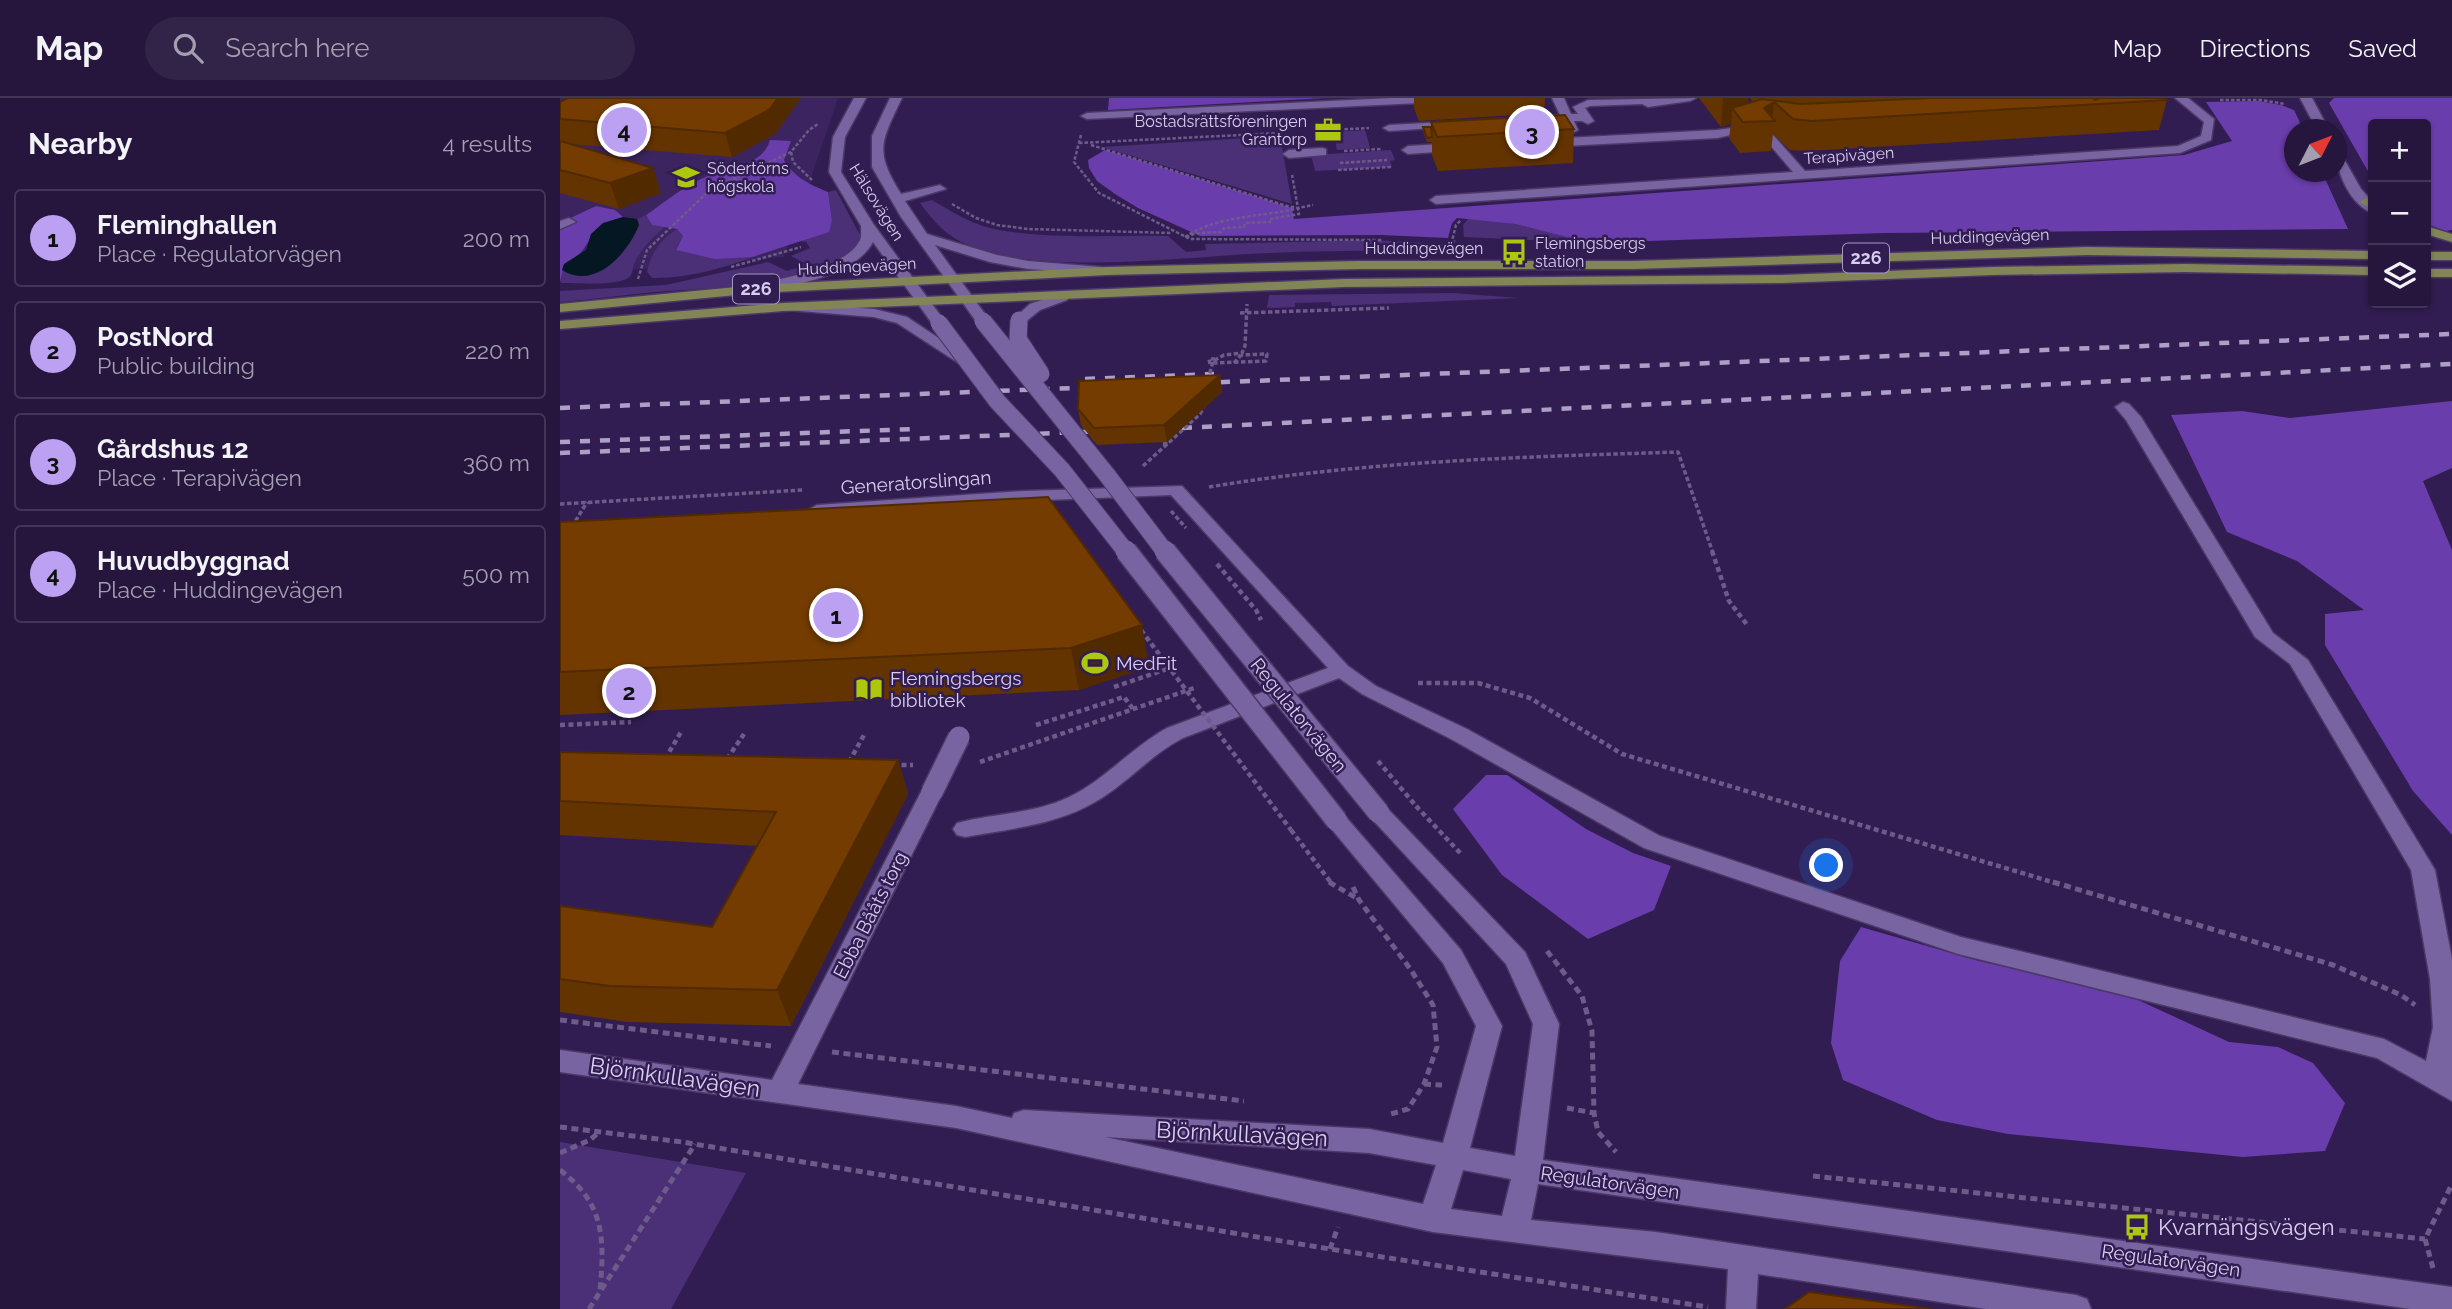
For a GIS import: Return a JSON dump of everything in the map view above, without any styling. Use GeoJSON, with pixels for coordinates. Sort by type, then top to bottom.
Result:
{"type":"FeatureCollection","features":[{"type":"Feature","properties":{"kind":"main road"},"geometry":{"type":"LineString","coordinates":[[2431,232],[2452,238]]}},
{"type":"Feature","properties":{"kind":"main road","name":"Huddingevägen"},"geometry":{"type":"LineString","coordinates":[[560,308],[757,289],[1107,271],[1359,265],[1633,265],[2087,251],[2368,255]]}},
{"type":"Feature","properties":{"kind":"main road"},"geometry":{"type":"LineString","coordinates":[[2431,256],[2452,256]]}},
{"type":"Feature","properties":{"kind":"main road","name":"Huddingevägen"},"geometry":{"type":"LineString","coordinates":[[560,326],[783,307],[1344,283],[1782,279],[1992,271],[2185,268],[2368,271]]}},
{"type":"Feature","properties":{"kind":"main road"},"geometry":{"type":"LineString","coordinates":[[2431,270],[2452,273]]}},
{"type":"Feature","properties":{"kind":"street","name":"Hälsovägen"},"geometry":{"type":"LineString","coordinates":[[860,98],[839,137],[835,172],[868,226],[908,281]]}},
{"type":"Feature","properties":{"kind":"street","name":"Hälsovägen"},"geometry":{"type":"LineString","coordinates":[[896,98],[878,136],[878,167],[952,279]]}},
{"type":"Feature","properties":{"kind":"street"},"geometry":{"type":"LineString","coordinates":[[1087,116],[1461,98]]}},
{"type":"Feature","properties":{"kind":"street"},"geometry":{"type":"LineString","coordinates":[[2181,98],[2199,111]]}},
{"type":"Feature","properties":{"kind":"street"},"geometry":{"type":"LineString","coordinates":[[2306,98],[2317,119]]}},
{"type":"Feature","properties":{"kind":"street"},"geometry":{"type":"LineString","coordinates":[[1582,112],[1588,103],[1645,100],[1648,104],[1678,102],[1676,99],[1692,101]]}},
{"type":"Feature","properties":{"kind":"street"},"geometry":{"type":"LineString","coordinates":[[1562,108],[1578,141]]}},
{"type":"Feature","properties":{"kind":"street"},"geometry":{"type":"LineString","coordinates":[[1531,120],[1562,108],[1582,112],[1599,140]]}},
{"type":"Feature","properties":{"kind":"street","name":"Terapivägen"},"geometry":{"type":"LineString","coordinates":[[1436,200],[2180,149],[2207,138],[2210,121],[2199,111]]}},
{"type":"Feature","properties":{"kind":"street"},"geometry":{"type":"LineString","coordinates":[[1530,144],[1717,134],[1741,130],[1755,118],[1772,132],[1803,176]]}},
{"type":"Feature","properties":{"kind":"street"},"geometry":{"type":"LineString","coordinates":[[1389,128],[1475,123]]}},
{"type":"Feature","properties":{"kind":"street"},"geometry":{"type":"LineString","coordinates":[[1411,127],[1422,149]]}},
{"type":"Feature","properties":{"kind":"street"},"geometry":{"type":"LineString","coordinates":[[1408,150],[1471,146]]}},
{"type":"Feature","properties":{"kind":"street"},"geometry":{"type":"LineString","coordinates":[[1295,154],[1322,152]]}},
{"type":"Feature","properties":{"kind":"street"},"geometry":{"type":"LineString","coordinates":[[2347,175],[2356,191],[2368,203]]}},
{"type":"Feature","properties":{"kind":"street"},"geometry":{"type":"LineString","coordinates":[[897,199],[943,195]]}},
{"type":"Feature","properties":{"kind":"street"},"geometry":{"type":"LineString","coordinates":[[757,289],[818,271],[852,256],[868,239],[868,226]]}},
{"type":"Feature","properties":{"kind":"street"},"geometry":{"type":"LineString","coordinates":[[922,237],[995,259],[1027,265],[1107,271]]}},
{"type":"Feature","properties":{"kind":"street","name":"Regulatorvägen"},"geometry":{"type":"LineString","coordinates":[[952,279],[1168,556],[1380,813],[1516,959],[1546,1024],[1527,1170],[2452,1301]]}},
{"type":"Feature","properties":{"kind":"street","name":"Regulatorvägen"},"geometry":{"type":"LineString","coordinates":[[908,281],[997,401],[1062,470],[1338,821],[1452,957],[1489,1026],[1454,1156],[1433,1219]]}},
{"type":"Feature","properties":{"kind":"street"},"geometry":{"type":"LineString","coordinates":[[1062,297],[1035,307],[1019,320],[1018,339],[1107,475]]}},
{"type":"Feature","properties":{"kind":"street"},"geometry":{"type":"LineString","coordinates":[[783,307],[874,313],[912,324],[968,363]]}},
{"type":"Feature","properties":{"kind":"street"},"geometry":{"type":"LineString","coordinates":[[964,829],[1048,813],[1086,798],[1124,772],[1149,749],[1175,733],[1341,670],[1369,690],[1458,734],[1652,842],[1958,945],[2384,1049],[2444,1085],[2446,1027],[2443,979],[2423,870],[2298,660],[2265,637],[2133,417],[2123,407]]}},
{"type":"Feature","properties":{"kind":"street","name":"Generatorslingan"},"geometry":{"type":"LineString","coordinates":[[804,510],[1023,496],[1176,490],[1341,670]]}},
{"type":"Feature","properties":{"kind":"street","name":"Ebba Bååts torg"},"geometry":{"type":"LineString","coordinates":[[780,1092],[959,737]]}},
{"type":"Feature","properties":{"kind":"street","name":"Björnkullavägen"},"geometry":{"type":"LineString","coordinates":[[560,1061],[956,1117],[1433,1219]]}},
{"type":"Feature","properties":{"kind":"street","name":"Björnkullavägen"},"geometry":{"type":"LineString","coordinates":[[956,1117],[1369,1141],[1527,1170]]}},
{"type":"Feature","properties":{"kind":"street"},"geometry":{"type":"LineString","coordinates":[[1514,1230],[1527,1170]]}},
{"type":"Feature","properties":{"kind":"street"},"geometry":{"type":"LineString","coordinates":[[1433,1219],[1656,1245],[2076,1309]]}},
{"type":"Feature","properties":{"kind":"street"},"geometry":{"type":"LineString","coordinates":[[1741,1309],[1744,1258]]}},
{"type":"Feature","properties":{"kind":"path"},"geometry":{"type":"LineString","coordinates":[[2199,111],[2210,110],[2204,102],[2212,100],[2260,100],[2289,105]]}},
{"type":"Feature","properties":{"kind":"path"},"geometry":{"type":"LineString","coordinates":[[1087,116],[1074,162],[1099,193],[1190,239]]}},
{"type":"Feature","properties":{"kind":"path"},"geometry":{"type":"LineString","coordinates":[[1079,143],[1286,132],[1295,154],[1299,214],[1293,217],[1251,217],[1203,227],[1185,237]]}},
{"type":"Feature","properties":{"kind":"path"},"geometry":{"type":"LineString","coordinates":[[1079,143],[1100,146],[1298,208]]}},
{"type":"Feature","properties":{"kind":"path"},"geometry":{"type":"LineString","coordinates":[[1322,152],[1384,149]]}},
{"type":"Feature","properties":{"kind":"path"},"geometry":{"type":"LineString","coordinates":[[638,284],[647,250],[710,190],[791,152],[793,162],[818,184]]}},
{"type":"Feature","properties":{"kind":"path"},"geometry":{"type":"LineString","coordinates":[[1295,154],[1337,163],[1391,160]]}},
{"type":"Feature","properties":{"kind":"path"},"geometry":{"type":"LineString","coordinates":[[1329,171],[1392,167]]}},
{"type":"Feature","properties":{"kind":"path"},"geometry":{"type":"LineString","coordinates":[[943,195],[976,218],[997,225],[1028,229],[1177,233]]}},
{"type":"Feature","properties":{"kind":"path"},"geometry":{"type":"LineString","coordinates":[[1185,237],[1197,233],[1221,232],[1224,228],[1244,226],[1245,223],[1270,222],[1270,218],[1313,205]]}},
{"type":"Feature","properties":{"kind":"path"},"geometry":{"type":"LineString","coordinates":[[1463,243],[1452,241],[1456,225],[1467,215]]}},
{"type":"Feature","properties":{"kind":"path"},"geometry":{"type":"LineString","coordinates":[[1211,361],[1224,355],[1242,353],[1245,346],[1247,304]]}},
{"type":"Feature","properties":{"kind":"path"},"geometry":{"type":"LineString","coordinates":[[1234,313],[1400,307]]}},
{"type":"Feature","properties":{"kind":"path"},"geometry":{"type":"LineString","coordinates":[[1211,361],[1266,361],[1267,354],[1241,355],[1234,363]]}},
{"type":"Feature","properties":{"kind":"path"},"geometry":{"type":"LineString","coordinates":[[1206,390],[1211,361]]}},
{"type":"Feature","properties":{"kind":"path"},"geometry":{"type":"LineString","coordinates":[[1163,444],[1174,439],[1200,414],[1202,403]]}},
{"type":"Feature","properties":{"kind":"path"},"geometry":{"type":"LineString","coordinates":[[1143,466],[1168,441]]}},
{"type":"Feature","properties":{"kind":"path"},"geometry":{"type":"LineString","coordinates":[[1209,488],[1278,474],[1422,461],[1678,452],[1729,601],[1748,626]]}},
{"type":"Feature","properties":{"kind":"path"},"geometry":{"type":"LineString","coordinates":[[1200,484],[1209,488],[1217,497]]}},
{"type":"Feature","properties":{"kind":"path"},"geometry":{"type":"LineString","coordinates":[[560,504],[807,490]]}},
{"type":"Feature","properties":{"kind":"path"},"geometry":{"type":"LineString","coordinates":[[566,535],[587,502]]}},
{"type":"Feature","properties":{"kind":"path"},"geometry":{"type":"LineString","coordinates":[[1135,621],[1329,882],[1359,900],[1411,970],[1433,1006],[1437,1047],[1424,1084],[1408,1109],[1388,1114]]}},
{"type":"Feature","properties":{"kind":"path"},"geometry":{"type":"LineString","coordinates":[[1114,687],[1170,668]]}},
{"type":"Feature","properties":{"kind":"path"},"geometry":{"type":"LineString","coordinates":[[967,766],[1209,683]]}},
{"type":"Feature","properties":{"kind":"path"},"geometry":{"type":"LineString","coordinates":[[1415,683],[1478,683],[1530,698],[1622,754],[2333,965],[2401,995],[2446,1027]]}},
{"type":"Feature","properties":{"kind":"path"},"geometry":{"type":"LineString","coordinates":[[1036,725],[1124,697],[1133,709]]}},
{"type":"Feature","properties":{"kind":"path"},"geometry":{"type":"LineString","coordinates":[[560,725],[631,722]]}},
{"type":"Feature","properties":{"kind":"path"},"geometry":{"type":"LineString","coordinates":[[664,760],[681,732]]}},
{"type":"Feature","properties":{"kind":"path"},"geometry":{"type":"LineString","coordinates":[[738,762],[726,762],[744,734]]}},
{"type":"Feature","properties":{"kind":"path"},"geometry":{"type":"LineString","coordinates":[[845,770],[864,736]]}},
{"type":"Feature","properties":{"kind":"path"},"geometry":{"type":"LineString","coordinates":[[651,760],[677,760]]}},
{"type":"Feature","properties":{"kind":"path"},"geometry":{"type":"LineString","coordinates":[[842,764],[856,764]]}},
{"type":"Feature","properties":{"kind":"path"},"geometry":{"type":"LineString","coordinates":[[883,765],[925,766]]}},
{"type":"Feature","properties":{"kind":"path"},"geometry":{"type":"LineString","coordinates":[[1416,806],[1472,866]]}},
{"type":"Feature","properties":{"kind":"path"},"geometry":{"type":"LineString","coordinates":[[1543,946],[1582,996],[1592,1031],[1594,1113],[1598,1132],[1616,1152],[1629,1154]]}},
{"type":"Feature","properties":{"kind":"path"},"geometry":{"type":"LineString","coordinates":[[560,1020],[1255,1102]]}},
{"type":"Feature","properties":{"kind":"path"},"geometry":{"type":"LineString","coordinates":[[560,1127],[695,1144],[1676,1306],[1720,1309]]}},
{"type":"Feature","properties":{"kind":"path"},"geometry":{"type":"LineString","coordinates":[[560,1153],[590,1140],[600,1131]]}},
{"type":"Feature","properties":{"kind":"path"},"geometry":{"type":"LineString","coordinates":[[589,1309],[695,1144]]}},
{"type":"Feature","properties":{"kind":"path"},"geometry":{"type":"LineString","coordinates":[[560,1170],[580,1184],[599,1217],[604,1247],[600,1291]]}},
{"type":"Feature","properties":{"kind":"path"},"geometry":{"type":"LineString","coordinates":[[1804,1175],[2424,1239],[2452,1184]]}},
{"type":"Feature","properties":{"kind":"shaded area","name":"Södertörns högskola"},"geometry":{"type":"Polygon","coordinates":[[[560,98],[838,98],[784,257],[560,276],[560,98]]]}},
{"type":"Feature","properties":{"kind":"shaded area"},"geometry":{"type":"Polygon","coordinates":[[[1109,98],[1327,98],[1108,110],[1109,98]]]}},
{"type":"Feature","properties":{"kind":"shaded area"},"geometry":{"type":"Polygon","coordinates":[[[2334,98],[2452,98],[2452,230],[2446,231],[2431,226],[2431,119],[2368,119],[2368,171],[2347,134],[2347,119],[2338,119],[2329,103],[2334,98]]]}},
{"type":"Feature","properties":{"kind":"shaded area"},"geometry":{"type":"Polygon","coordinates":[[[2259,101],[2294,110],[2298,119],[2284,119],[2284,182],[2327,182],[2348,229],[1884,233],[1590,243],[1515,224],[1457,218],[1452,223],[1448,238],[1381,235],[1200,236],[1138,208],[1115,194],[1097,181],[1089,168],[1088,160],[1105,150],[1292,208],[1294,219],[2184,155],[2232,141],[2206,102],[2259,101]]]}},
{"type":"Feature","properties":{"kind":"shaded area"},"geometry":{"type":"Polygon","coordinates":[[[1365,130],[1370,148],[1337,150],[1333,132],[1365,130]]]}},
{"type":"Feature","properties":{"kind":"shaded area"},"geometry":{"type":"Polygon","coordinates":[[[1280,136],[1292,204],[1102,147],[1280,136]]]}},
{"type":"Feature","properties":{"kind":"shaded area"},"geometry":{"type":"Polygon","coordinates":[[[770,140],[791,141],[784,160],[788,166],[803,180],[828,192],[832,220],[829,232],[752,257],[715,259],[676,250],[683,236],[677,229],[652,225],[646,215],[694,183],[751,161],[766,149],[770,140]]]}},
{"type":"Feature","properties":{"kind":"shaded area"},"geometry":{"type":"Polygon","coordinates":[[[1391,150],[1395,160],[1390,161],[1392,167],[1315,171],[1311,155],[1391,150]]]}},
{"type":"Feature","properties":{"kind":"shaded area"},"geometry":{"type":"Polygon","coordinates":[[[836,190],[861,237],[849,253],[828,266],[803,275],[773,281],[560,302],[560,291],[666,285],[768,262],[787,271],[803,266],[804,263],[791,256],[810,248],[806,242],[799,241],[727,266],[690,275],[652,278],[647,272],[658,247],[677,229],[683,236],[676,249],[752,257],[783,245],[832,220],[828,192],[836,190]]]}},
{"type":"Feature","properties":{"kind":"shaded area"},"geometry":{"type":"Polygon","coordinates":[[[932,200],[967,220],[990,228],[1055,236],[1168,236],[1186,252],[1206,250],[1205,244],[1371,240],[1462,245],[1474,251],[1296,252],[1116,262],[1035,260],[999,255],[953,237],[941,228],[920,203],[932,200]]]}},
{"type":"Feature","properties":{"kind":"shaded area"},"geometry":{"type":"Polygon","coordinates":[[[596,206],[615,210],[623,217],[600,227],[594,233],[582,252],[564,265],[560,283],[560,223],[596,206]]]}},
{"type":"Feature","properties":{"kind":"shaded area"},"geometry":{"type":"Polygon","coordinates":[[[646,215],[652,225],[666,226],[644,248],[627,279],[609,283],[561,283],[562,270],[575,274],[593,273],[610,264],[639,225],[637,219],[646,215]]]}},
{"type":"Feature","properties":{"kind":"shaded area"},"geometry":{"type":"Polygon","coordinates":[[[1469,218],[1515,224],[1590,243],[1464,237],[1463,225],[1469,218]]]}},
{"type":"Feature","properties":{"kind":"shaded area"},"geometry":{"type":"Polygon","coordinates":[[[1452,293],[1519,298],[1332,306],[1331,302],[1295,303],[1295,307],[1267,308],[1269,295],[1452,293]]]}},
{"type":"Feature","properties":{"kind":"shaded area"},"geometry":{"type":"Polygon","coordinates":[[[2452,401],[2452,468],[2423,481],[2452,550],[2452,835],[2413,791],[2325,645],[2325,614],[2364,610],[2297,561],[2227,532],[2171,415],[2242,411],[2290,418],[2452,401]]]}},
{"type":"Feature","properties":{"kind":"shaded area"},"geometry":{"type":"Polygon","coordinates":[[[1486,775],[1507,775],[1586,829],[1633,853],[1671,866],[1654,910],[1588,939],[1502,875],[1453,809],[1486,775]]]}},
{"type":"Feature","properties":{"kind":"shaded area"},"geometry":{"type":"Polygon","coordinates":[[[1861,927],[1979,961],[2123,993],[2229,1042],[2278,1047],[2313,1063],[2345,1103],[2325,1151],[2243,1157],[2008,1134],[1937,1120],[1843,1080],[1831,1043],[1840,961],[1861,927]]]}},
{"type":"Feature","properties":{"kind":"shaded area"},"geometry":{"type":"Polygon","coordinates":[[[560,1142],[746,1173],[671,1309],[560,1309],[560,1142]]]}},
{"type":"Feature","properties":{"kind":"water"},"geometry":{"type":"Polygon","coordinates":[[[623,217],[637,219],[639,225],[627,247],[609,266],[586,276],[562,270],[564,264],[586,250],[591,234],[603,223],[623,217]]]}},
{"type":"Feature","properties":{"kind":"building"},"geometry":{"type":"Polygon","coordinates":[[[568,98],[778,98],[769,110],[725,133],[560,119],[560,102],[568,98]]]}},
{"type":"Feature","properties":{"kind":"building"},"geometry":{"type":"Polygon","coordinates":[[[1931,98],[2167,100],[1811,121],[1793,119],[1774,102],[1764,108],[1775,121],[1743,122],[1732,108],[1762,99],[1800,104],[1931,98]]]}},
{"type":"Feature","properties":{"kind":"building"},"geometry":{"type":"Polygon","coordinates":[[[1565,115],[1574,129],[1437,137],[1431,122],[1565,115]]]}},
{"type":"Feature","properties":{"kind":"building"},"geometry":{"type":"Polygon","coordinates":[[[1423,127],[1431,127],[1432,137],[1427,138],[1423,127]]]}},
{"type":"Feature","properties":{"kind":"building"},"geometry":{"type":"Polygon","coordinates":[[[560,141],[653,168],[610,183],[560,170],[560,141]]]}},
{"type":"Feature","properties":{"kind":"building"},"geometry":{"type":"Polygon","coordinates":[[[1220,375],[1164,425],[1094,428],[1078,409],[1079,381],[1220,375]]]}},
{"type":"Feature","properties":{"kind":"building"},"geometry":{"type":"Polygon","coordinates":[[[1048,497],[1142,625],[1071,648],[560,672],[560,522],[1048,497]]]}},
{"type":"Feature","properties":{"kind":"building"},"geometry":{"type":"Polygon","coordinates":[[[560,752],[898,760],[777,990],[609,986],[560,979],[560,906],[712,927],[776,812],[560,801],[560,752]]]}},
{"type":"Feature","properties":{"kind":"building"},"geometry":{"type":"Polygon","coordinates":[[[1809,1292],[1932,1309],[1785,1309],[1809,1292]]]}},
{"type":"Feature","properties":{"kind":"railway"},"geometry":{"type":"LineString","coordinates":[[1200,383],[2452,334]]}},
{"type":"Feature","properties":{"kind":"railway"},"geometry":{"type":"LineString","coordinates":[[1162,429],[2452,364]]}},
{"type":"Feature","properties":{"kind":"railway"},"geometry":{"type":"LineString","coordinates":[[1085,379],[1214,374]]}},
{"type":"Feature","properties":{"kind":"railway"},"geometry":{"type":"LineString","coordinates":[[560,408],[1099,387]]}},
{"type":"Feature","properties":{"kind":"railway"},"geometry":{"type":"LineString","coordinates":[[560,442],[914,429]]}},
{"type":"Feature","properties":{"kind":"railway"},"geometry":{"type":"LineString","coordinates":[[560,453],[1106,431]]}},
{"type":"Feature","properties":{"kind":"place","name":"Huvudbyggnad"},"geometry":{"type":"Point","coordinates":[624,130]}},
{"type":"Feature","properties":{"kind":"place","name":"Bostadsrättsföreningen Grantorp"},"geometry":{"type":"Point","coordinates":[1328,130]}},
{"type":"Feature","properties":{"kind":"place","name":"Gårdshus 12"},"geometry":{"type":"Point","coordinates":[1532,132]}},
{"type":"Feature","properties":{"kind":"place","name":"Södertörns högskola"},"geometry":{"type":"Point","coordinates":[686,177]}},
{"type":"Feature","properties":{"kind":"place","name":"Flemingsbergs station"},"geometry":{"type":"Point","coordinates":[1514,252]}},
{"type":"Feature","properties":{"kind":"place","name":"Fleminghallen"},"geometry":{"type":"Point","coordinates":[836,615]}},
{"type":"Feature","properties":{"kind":"place","name":"MedFit"},"geometry":{"type":"Point","coordinates":[1095,663]}},
{"type":"Feature","properties":{"kind":"place","name":"Flemingsbergs bibliotek"},"geometry":{"type":"Point","coordinates":[869,689]}},
{"type":"Feature","properties":{"kind":"place","name":"PostNord"},"geometry":{"type":"Point","coordinates":[629,691]}},
{"type":"Feature","properties":{"kind":"place","name":"Kvarnängsvägen"},"geometry":{"type":"Point","coordinates":[2137,1227]}}]}
